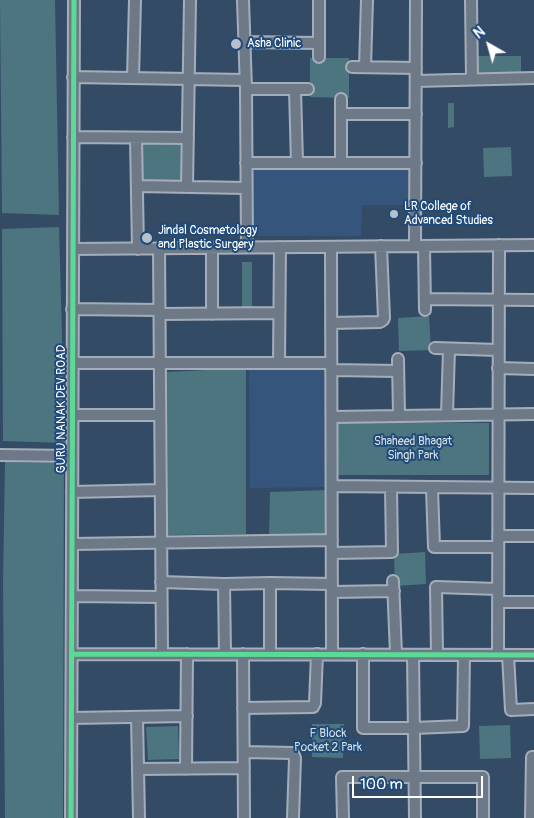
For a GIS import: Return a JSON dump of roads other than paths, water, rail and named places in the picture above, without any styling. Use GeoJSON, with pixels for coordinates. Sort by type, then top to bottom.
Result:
{"type":"FeatureCollection","features":[{"type":"Feature","properties":{"kind":"street","name":"GURU NANAK DEV ROAD"},"geometry":{"type":"LineString","coordinates":[[71,818],[74,0]]}},
{"type":"Feature","properties":{"kind":"street"},"geometry":{"type":"LineString","coordinates":[[134,78],[136,0]]}},
{"type":"Feature","properties":{"kind":"street"},"geometry":{"type":"LineString","coordinates":[[187,187],[190,0]]}},
{"type":"Feature","properties":{"kind":"street"},"geometry":{"type":"LineString","coordinates":[[244,0],[247,247]]}},
{"type":"Feature","properties":{"kind":"street"},"geometry":{"type":"LineString","coordinates":[[319,0],[319,58]]}},
{"type":"Feature","properties":{"kind":"street"},"geometry":{"type":"LineString","coordinates":[[365,67],[367,0]]}},
{"type":"Feature","properties":{"kind":"street"},"geometry":{"type":"LineString","coordinates":[[416,0],[416,163],[425,305],[498,300],[534,300]]}},
{"type":"Feature","properties":{"kind":"street"},"geometry":{"type":"LineString","coordinates":[[471,0],[472,79]]}},
{"type":"Feature","properties":{"kind":"street"},"geometry":{"type":"LineString","coordinates":[[244,42],[318,43]]}},
{"type":"Feature","properties":{"kind":"street"},"geometry":{"type":"LineString","coordinates":[[352,67],[416,68]]}},
{"type":"Feature","properties":{"kind":"street"},"geometry":{"type":"LineString","coordinates":[[73,77],[189,79],[308,88]]}},
{"type":"Feature","properties":{"kind":"street"},"geometry":{"type":"LineString","coordinates":[[416,80],[534,78]]}},
{"type":"Feature","properties":{"kind":"street"},"geometry":{"type":"LineString","coordinates":[[295,88],[297,163]]}},
{"type":"Feature","properties":{"kind":"street"},"geometry":{"type":"LineString","coordinates":[[341,99],[341,163]]}},
{"type":"Feature","properties":{"kind":"street"},"geometry":{"type":"LineString","coordinates":[[341,114],[416,114]]}},
{"type":"Feature","properties":{"kind":"street"},"geometry":{"type":"LineString","coordinates":[[73,138],[188,138]]}},
{"type":"Feature","properties":{"kind":"street"},"geometry":{"type":"LineString","coordinates":[[136,138],[138,248]]}},
{"type":"Feature","properties":{"kind":"street"},"geometry":{"type":"LineString","coordinates":[[246,163],[416,163]]}},
{"type":"Feature","properties":{"kind":"street"},"geometry":{"type":"LineString","coordinates":[[137,186],[246,188]]}},
{"type":"Feature","properties":{"kind":"street"},"geometry":{"type":"LineString","coordinates":[[498,245],[498,589],[503,655],[511,710],[534,710]]}},
{"type":"Feature","properties":{"kind":"street"},"geometry":{"type":"LineString","coordinates":[[73,249],[534,245]]}},
{"type":"Feature","properties":{"kind":"street"},"geometry":{"type":"LineString","coordinates":[[332,323],[380,322],[384,318],[381,246]]}},
{"type":"Feature","properties":{"kind":"street"},"geometry":{"type":"LineString","coordinates":[[279,363],[280,247]]}},
{"type":"Feature","properties":{"kind":"street"},"geometry":{"type":"LineString","coordinates":[[331,247],[332,654]]}},
{"type":"Feature","properties":{"kind":"street"},"geometry":{"type":"LineString","coordinates":[[159,248],[162,654]]}},
{"type":"Feature","properties":{"kind":"street"},"geometry":{"type":"LineString","coordinates":[[212,248],[212,314]]}},
{"type":"Feature","properties":{"kind":"street"},"geometry":{"type":"LineString","coordinates":[[72,309],[212,314],[279,313]]}},
{"type":"Feature","properties":{"kind":"street"},"geometry":{"type":"LineString","coordinates":[[435,348],[498,350]]}},
{"type":"Feature","properties":{"kind":"street"},"geometry":{"type":"LineString","coordinates":[[447,415],[449,349]]}},
{"type":"Feature","properties":{"kind":"street"},"geometry":{"type":"LineString","coordinates":[[398,359],[399,416]]}},
{"type":"Feature","properties":{"kind":"street"},"geometry":{"type":"LineString","coordinates":[[73,362],[160,364],[279,363],[398,371]]}},
{"type":"Feature","properties":{"kind":"street"},"geometry":{"type":"LineString","coordinates":[[498,368],[534,369]]}},
{"type":"Feature","properties":{"kind":"street"},"geometry":{"type":"LineString","coordinates":[[332,417],[534,414]]}},
{"type":"Feature","properties":{"kind":"street"},"geometry":{"type":"LineString","coordinates":[[73,415],[160,415]]}},
{"type":"Feature","properties":{"kind":"street"},"geometry":{"type":"LineString","coordinates":[[0,455],[72,456]]}},
{"type":"Feature","properties":{"kind":"street"},"geometry":{"type":"LineString","coordinates":[[332,486],[534,488]]}},
{"type":"Feature","properties":{"kind":"street"},"geometry":{"type":"LineString","coordinates":[[332,553],[392,552],[390,487]]}},
{"type":"Feature","properties":{"kind":"street"},"geometry":{"type":"LineString","coordinates":[[432,488],[434,547],[498,547]]}},
{"type":"Feature","properties":{"kind":"street"},"geometry":{"type":"LineString","coordinates":[[72,492],[161,490]]}},
{"type":"Feature","properties":{"kind":"street"},"geometry":{"type":"LineString","coordinates":[[498,536],[534,536]]}},
{"type":"Feature","properties":{"kind":"street"},"geometry":{"type":"LineString","coordinates":[[72,544],[332,540]]}},
{"type":"Feature","properties":{"kind":"street"},"geometry":{"type":"LineString","coordinates":[[161,582],[270,583],[332,588],[394,586],[396,654]]}},
{"type":"Feature","properties":{"kind":"street"},"geometry":{"type":"LineString","coordinates":[[270,583],[270,654]]}},
{"type":"Feature","properties":{"kind":"street"},"geometry":{"type":"LineString","coordinates":[[224,584],[226,654]]}},
{"type":"Feature","properties":{"kind":"street"},"geometry":{"type":"LineString","coordinates":[[437,654],[436,587],[498,589]]}},
{"type":"Feature","properties":{"kind":"street"},"geometry":{"type":"LineString","coordinates":[[72,596],[161,597]]}},
{"type":"Feature","properties":{"kind":"street"},"geometry":{"type":"LineString","coordinates":[[499,602],[534,602]]}},
{"type":"Feature","properties":{"kind":"street"},"geometry":{"type":"LineString","coordinates":[[72,654],[534,655]]}},
{"type":"Feature","properties":{"kind":"street"},"geometry":{"type":"LineString","coordinates":[[186,769],[188,654]]}},
{"type":"Feature","properties":{"kind":"street"},"geometry":{"type":"LineString","coordinates":[[243,654],[244,818]]}},
{"type":"Feature","properties":{"kind":"street"},"geometry":{"type":"LineString","coordinates":[[244,708],[313,707],[315,703],[317,654]]}},
{"type":"Feature","properties":{"kind":"street"},"geometry":{"type":"LineString","coordinates":[[362,654],[363,728],[463,726],[464,655]]}},
{"type":"Feature","properties":{"kind":"street"},"geometry":{"type":"LineString","coordinates":[[413,655],[415,818]]}},
{"type":"Feature","properties":{"kind":"street"},"geometry":{"type":"LineString","coordinates":[[72,718],[187,716]]}},
{"type":"Feature","properties":{"kind":"street"},"geometry":{"type":"LineString","coordinates":[[137,717],[139,818]]}},
{"type":"Feature","properties":{"kind":"street"},"geometry":{"type":"LineString","coordinates":[[244,752],[293,753],[295,758],[293,818]]}},
{"type":"Feature","properties":{"kind":"street"},"geometry":{"type":"LineString","coordinates":[[531,818],[532,757],[534,757]]}},
{"type":"Feature","properties":{"kind":"street"},"geometry":{"type":"LineString","coordinates":[[138,769],[244,768]]}},
{"type":"Feature","properties":{"kind":"street"},"geometry":{"type":"LineString","coordinates":[[343,818],[342,777],[483,778],[482,818]]}},
{"type":"Feature","properties":{"kind":"place","name":"Asha Clinic"},"geometry":{"type":"Point","coordinates":[236,44]}},
{"type":"Feature","properties":{"kind":"place","name":"LR College of Advanced Studies"},"geometry":{"type":"Point","coordinates":[394,214]}},
{"type":"Feature","properties":{"kind":"place","name":"Jindal Cosmetology and Plastic Surgery"},"geometry":{"type":"Point","coordinates":[147,238]}},
{"type":"Feature","properties":{"kind":"park label","name":"Shaheed Bhagat Singh Park"},"geometry":{"type":"Point","coordinates":[413,449]}},
{"type":"Feature","properties":{"kind":"park label","name":"F Block Pocket 2 Park"},"geometry":{"type":"Point","coordinates":[328,741]}}]}
